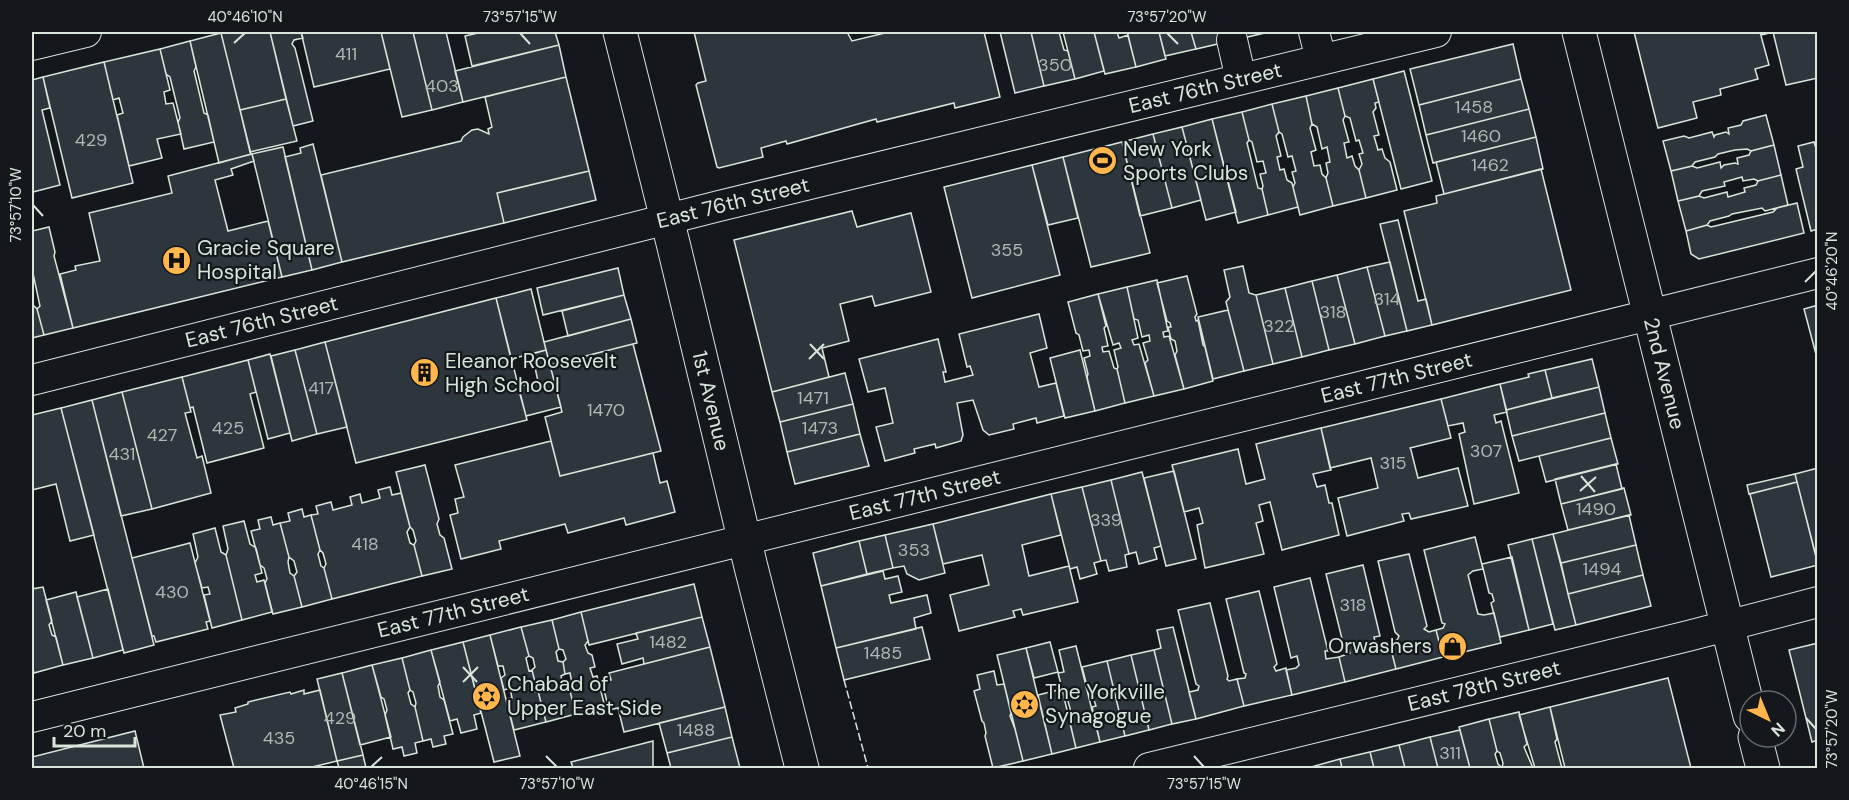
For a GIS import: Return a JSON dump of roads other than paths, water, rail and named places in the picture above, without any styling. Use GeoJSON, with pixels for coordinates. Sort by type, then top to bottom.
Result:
{"type":"FeatureCollection","features":[{"type":"Feature","properties":{"kind":"main road","name":"1st Avenue"},"geometry":{"type":"LineString","coordinates":[[621,32],[744,540],[802,768]]}},
{"type":"Feature","properties":{"kind":"main road","name":"2nd Avenue"},"geometry":{"type":"LineString","coordinates":[[1579,32],[1743,689]]}},
{"type":"Feature","properties":{"kind":"main road"},"geometry":{"type":"LineString","coordinates":[[1758,749],[1763,768]]}},
{"type":"Feature","properties":{"kind":"street"},"geometry":{"type":"LineString","coordinates":[[32,45],[86,32]]}},
{"type":"Feature","properties":{"kind":"street","name":"East 76th Street"},"geometry":{"type":"LineString","coordinates":[[32,380],[667,219],[1241,78],[1318,45],[1436,32]]}},
{"type":"Feature","properties":{"kind":"street"},"geometry":{"type":"LineString","coordinates":[[1232,40],[1241,78]]}},
{"type":"Feature","properties":{"kind":"street","name":"East 77th Street"},"geometry":{"type":"LineString","coordinates":[[32,717],[1818,273]]}},
{"type":"Feature","properties":{"kind":"street","name":"East 78th Street"},"geometry":{"type":"LineString","coordinates":[[1149,768],[1818,602]]}},
{"type":"Feature","properties":{"kind":"place","name":"New York Sports Clubs"},"geometry":{"type":"Point","coordinates":[1102,161]}},
{"type":"Feature","properties":{"kind":"place","name":"Gracie Square Hospital"},"geometry":{"type":"Point","coordinates":[176,260]}},
{"type":"Feature","properties":{"kind":"place","name":"Eleanor Roosevelt High School"},"geometry":{"type":"Point","coordinates":[424,373]}},
{"type":"Feature","properties":{"kind":"place","name":"Orwashers"},"geometry":{"type":"Point","coordinates":[1453,646]}},
{"type":"Feature","properties":{"kind":"place","name":"Chabad of Upper East Side"},"geometry":{"type":"Point","coordinates":[486,696]}},
{"type":"Feature","properties":{"kind":"place","name":"The Yorkville Synagogue"},"geometry":{"type":"Point","coordinates":[1024,704]}}]}
